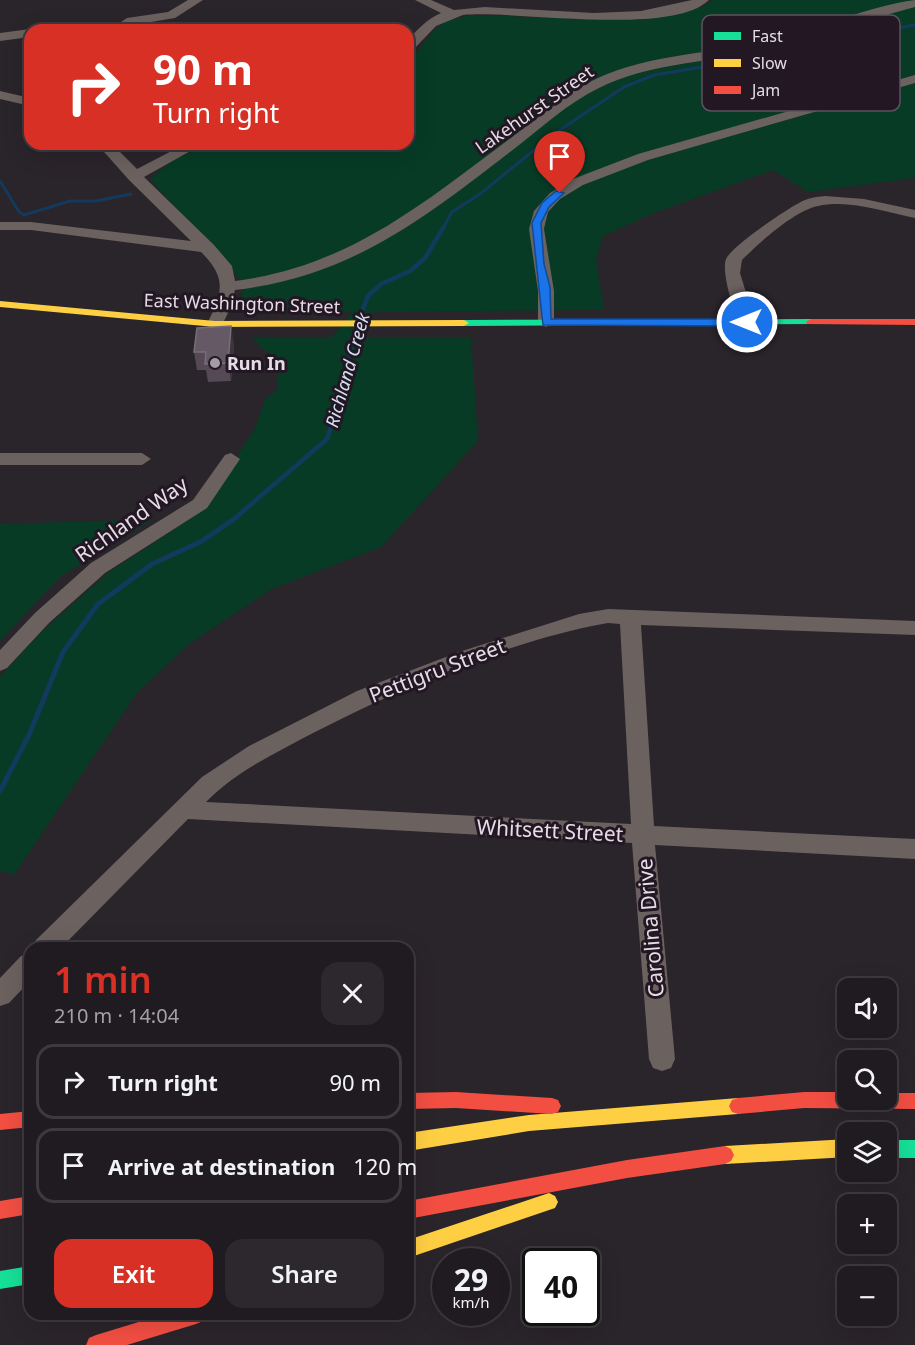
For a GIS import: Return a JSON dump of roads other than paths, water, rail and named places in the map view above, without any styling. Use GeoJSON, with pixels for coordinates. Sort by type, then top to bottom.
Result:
{"type":"FeatureCollection","features":[{"type":"Feature","properties":{"kind":"main road","name":"East Washington Street"},"geometry":{"type":"LineString","coordinates":[[0,304],[215,324],[747,322],[914,325]]}},
{"type":"Feature","properties":{"kind":"main road"},"geometry":{"type":"LineString","coordinates":[[414,1101],[456,1100],[664,1112]]}},
{"type":"Feature","properties":{"kind":"main road"},"geometry":{"type":"LineString","coordinates":[[414,1141],[529,1123],[804,1100],[915,1101]]}},
{"type":"Feature","properties":{"kind":"main road"},"geometry":{"type":"LineString","coordinates":[[0,1122],[24,1120]]}},
{"type":"Feature","properties":{"kind":"main road"},"geometry":{"type":"LineString","coordinates":[[414,1209],[653,1167],[754,1152],[837,1148]]}},
{"type":"Feature","properties":{"kind":"main road"},"geometry":{"type":"LineString","coordinates":[[897,1149],[915,1149]]}},
{"type":"Feature","properties":{"kind":"main road"},"geometry":{"type":"LineString","coordinates":[[414,1247],[653,1167]]}},
{"type":"Feature","properties":{"kind":"main road"},"geometry":{"type":"LineString","coordinates":[[0,1210],[24,1206]]}},
{"type":"Feature","properties":{"kind":"main road"},"geometry":{"type":"LineString","coordinates":[[0,1280],[24,1276]]}},
{"type":"Feature","properties":{"kind":"main road"},"geometry":{"type":"LineString","coordinates":[[96,1345],[177,1320]]}},
{"type":"Feature","properties":{"kind":"street"},"geometry":{"type":"LineString","coordinates":[[127,22],[171,15],[197,0]]}},
{"type":"Feature","properties":{"kind":"street"},"geometry":{"type":"LineString","coordinates":[[421,0],[453,14]]}},
{"type":"Feature","properties":{"kind":"street"},"geometry":{"type":"LineString","coordinates":[[414,41],[427,26],[453,14],[506,11],[623,15],[675,9],[703,0]]}},
{"type":"Feature","properties":{"kind":"street","name":"Lakehurst Street"},"geometry":{"type":"LineString","coordinates":[[872,15],[915,3]]}},
{"type":"Feature","properties":{"kind":"street"},"geometry":{"type":"LineString","coordinates":[[0,37],[24,34]]}},
{"type":"Feature","properties":{"kind":"street","name":"Lakehurst Street"},"geometry":{"type":"LineString","coordinates":[[230,286],[256,284],[289,275],[350,252],[423,212],[567,103],[605,80],[654,65],[702,57]]}},
{"type":"Feature","properties":{"kind":"street"},"geometry":{"type":"LineString","coordinates":[[900,83],[915,79]]}},
{"type":"Feature","properties":{"kind":"street"},"geometry":{"type":"LineString","coordinates":[[0,95],[24,101]]}},
{"type":"Feature","properties":{"kind":"street"},"geometry":{"type":"LineString","coordinates":[[546,322],[545,287],[539,264],[537,223],[542,210],[553,198],[612,169],[804,111]]}},
{"type":"Feature","properties":{"kind":"street"},"geometry":{"type":"LineString","coordinates":[[110,150],[137,180],[209,248],[224,266],[230,286],[224,307],[215,324]]}},
{"type":"Feature","properties":{"kind":"street"},"geometry":{"type":"LineString","coordinates":[[137,180],[184,150]]}},
{"type":"Feature","properties":{"kind":"street"},"geometry":{"type":"LineString","coordinates":[[747,322],[732,273],[734,259],[806,204],[825,200],[841,201],[915,214]]}},
{"type":"Feature","properties":{"kind":"street"},"geometry":{"type":"LineString","coordinates":[[0,226],[42,227],[209,248]]}},
{"type":"Feature","properties":{"kind":"street"},"geometry":{"type":"LineString","coordinates":[[0,459],[142,459]]}},
{"type":"Feature","properties":{"kind":"street","name":"Richland Way"},"geometry":{"type":"LineString","coordinates":[[0,663],[42,618],[98,568],[200,504],[231,459]]}},
{"type":"Feature","properties":{"kind":"street","name":"Pettigru Street"},"geometry":{"type":"LineString","coordinates":[[51,942],[210,783],[257,752],[365,697],[466,657],[579,621],[608,616],[915,628]]}},
{"type":"Feature","properties":{"kind":"street","name":"Carolina Drive"},"geometry":{"type":"LineString","coordinates":[[630,616],[643,834],[662,1059]]}},
{"type":"Feature","properties":{"kind":"street","name":"Whitsett Street"},"geometry":{"type":"LineString","coordinates":[[185,810],[915,849]]}},
{"type":"Feature","properties":{"kind":"street"},"geometry":{"type":"LineString","coordinates":[[0,995],[24,970]]}},
{"type":"Feature","properties":{"kind":"waterway","name":"Richland Creek"},"geometry":{"type":"LineString","coordinates":[[900,28],[915,25]]}},
{"type":"Feature","properties":{"kind":"waterway","name":"Richland Creek"},"geometry":{"type":"LineString","coordinates":[[442,230],[452,212],[480,194],[554,134],[624,87],[654,75],[702,67]]}},
{"type":"Feature","properties":{"kind":"waterway"},"geometry":{"type":"LineString","coordinates":[[0,181],[19,212],[24,215],[70,201],[96,201],[131,194]]}},
{"type":"Feature","properties":{"kind":"waterway","name":"Richland Creek"},"geometry":{"type":"LineString","coordinates":[[234,519],[327,439],[345,385],[352,338],[368,296],[381,284],[410,271],[425,258],[443,228]]}},
{"type":"Feature","properties":{"kind":"waterway","name":"Richland Creek"},"geometry":{"type":"LineString","coordinates":[[0,791],[29,735],[63,652],[98,604],[152,564],[202,541],[237,517]]}},
{"type":"Feature","properties":{"kind":"place","name":"Run In"},"geometry":{"type":"Point","coordinates":[215,363]}}]}
